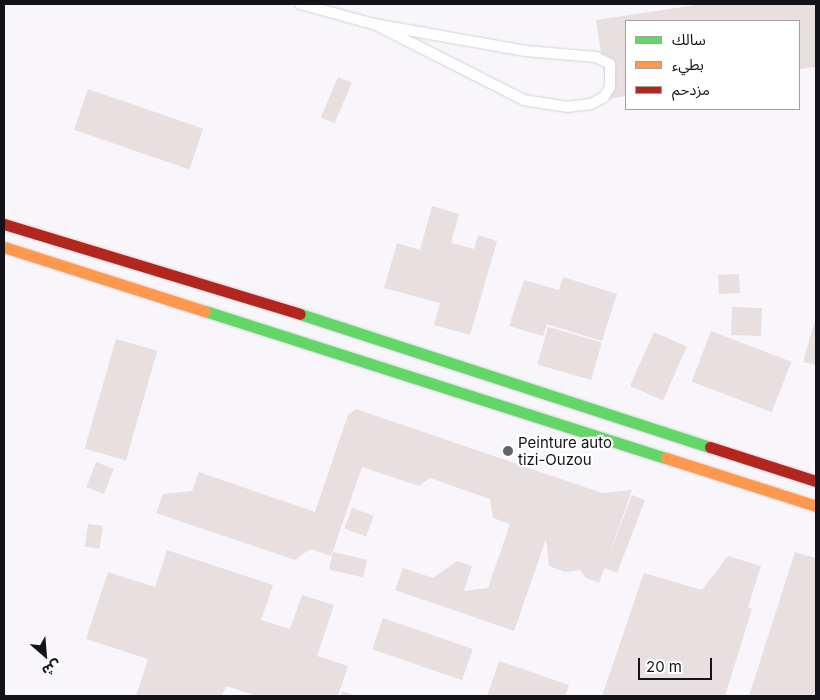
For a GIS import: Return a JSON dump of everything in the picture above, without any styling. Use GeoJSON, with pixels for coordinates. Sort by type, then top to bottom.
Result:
{"type":"FeatureCollection","features":[{"type":"Feature","properties":{"kind":"highway"},"geometry":{"type":"LineString","coordinates":[[4,224],[200,282],[816,481]]}},
{"type":"Feature","properties":{"kind":"highway"},"geometry":{"type":"LineString","coordinates":[[4,247],[816,506]]}},
{"type":"Feature","properties":{"kind":"lane"},"geometry":{"type":"LineString","coordinates":[[300,4],[374,24],[526,51],[596,56],[610,64],[610,87],[604,97],[591,104],[568,107],[524,100],[374,24]]}},
{"type":"Feature","properties":{"kind":"building"},"geometry":{"type":"Polygon","coordinates":[[[703,4],[816,4],[816,67],[800,69],[800,20],[625,20],[625,96],[608,99],[596,20],[703,4]]]}},
{"type":"Feature","properties":{"kind":"building"},"geometry":{"type":"Polygon","coordinates":[[[338,77],[352,83],[335,123],[321,118],[338,77]]]}},
{"type":"Feature","properties":{"kind":"building"},"geometry":{"type":"Polygon","coordinates":[[[88,89],[203,129],[189,169],[74,130],[88,89]]]}},
{"type":"Feature","properties":{"kind":"building"},"geometry":{"type":"Polygon","coordinates":[[[432,206],[459,214],[451,243],[474,249],[478,235],[497,241],[470,335],[434,325],[440,303],[384,288],[397,243],[420,250],[432,206]]]}},
{"type":"Feature","properties":{"kind":"building"},"geometry":{"type":"Polygon","coordinates":[[[739,274],[740,293],[719,294],[718,275],[739,274]]]}},
{"type":"Feature","properties":{"kind":"building"},"geometry":{"type":"Polygon","coordinates":[[[563,277],[617,294],[602,341],[547,324],[543,336],[509,326],[524,280],[559,290],[563,277]]]}},
{"type":"Feature","properties":{"kind":"building"},"geometry":{"type":"Polygon","coordinates":[[[732,307],[762,308],[761,336],[731,335],[732,307]]]}},
{"type":"Feature","properties":{"kind":"building"},"geometry":{"type":"Polygon","coordinates":[[[816,321],[816,365],[803,362],[816,321]]]}},
{"type":"Feature","properties":{"kind":"building"},"geometry":{"type":"Polygon","coordinates":[[[548,327],[602,342],[591,380],[537,364],[548,327]]]}},
{"type":"Feature","properties":{"kind":"building"},"geometry":{"type":"Polygon","coordinates":[[[711,331],[791,362],[772,412],[692,381],[711,331]]]}},
{"type":"Feature","properties":{"kind":"building"},"geometry":{"type":"Polygon","coordinates":[[[654,332],[687,347],[663,401],[630,386],[654,332]]]}},
{"type":"Feature","properties":{"kind":"building"},"geometry":{"type":"Polygon","coordinates":[[[116,339],[157,351],[126,460],[85,449],[116,339]]]}},
{"type":"Feature","properties":{"kind":"building"},"geometry":{"type":"Polygon","coordinates":[[[356,409],[602,493],[632,490],[599,583],[586,578],[580,570],[565,572],[549,566],[546,539],[514,631],[395,590],[403,568],[433,578],[457,561],[472,566],[464,591],[488,588],[510,524],[493,518],[490,499],[430,478],[419,486],[362,467],[331,556],[310,549],[295,560],[156,513],[163,494],[192,491],[199,472],[315,512],[348,415],[356,409]]]}},
{"type":"Feature","properties":{"kind":"building"},"geometry":{"type":"Polygon","coordinates":[[[96,462],[114,469],[104,494],[86,487],[96,462]]]}},
{"type":"Feature","properties":{"kind":"building"},"geometry":{"type":"Polygon","coordinates":[[[632,495],[645,500],[617,573],[604,568],[632,495]]]}},
{"type":"Feature","properties":{"kind":"building"},"geometry":{"type":"Polygon","coordinates":[[[352,508],[374,516],[366,537],[344,529],[352,508]]]}},
{"type":"Feature","properties":{"kind":"building"},"geometry":{"type":"Polygon","coordinates":[[[88,524],[103,526],[100,549],[85,547],[88,524]]]}},
{"type":"Feature","properties":{"kind":"building"},"geometry":{"type":"Polygon","coordinates":[[[167,550],[273,585],[261,620],[290,629],[302,595],[334,605],[317,656],[348,666],[338,696],[257,696],[226,686],[222,696],[136,696],[148,659],[86,639],[108,572],[155,587],[167,550]]]}},
{"type":"Feature","properties":{"kind":"building"},"geometry":{"type":"Polygon","coordinates":[[[333,552],[367,560],[363,577],[329,570],[333,552]]]}},
{"type":"Feature","properties":{"kind":"building"},"geometry":{"type":"Polygon","coordinates":[[[795,552],[816,558],[816,696],[749,696],[795,552]]]}},
{"type":"Feature","properties":{"kind":"building"},"geometry":{"type":"Polygon","coordinates":[[[728,556],[761,566],[748,607],[752,609],[725,696],[602,696],[644,573],[702,590],[728,556]]]}},
{"type":"Feature","properties":{"kind":"building"},"geometry":{"type":"Polygon","coordinates":[[[383,618],[473,649],[462,680],[372,649],[383,618]]]}},
{"type":"Feature","properties":{"kind":"building"},"geometry":{"type":"Polygon","coordinates":[[[499,661],[569,685],[565,696],[487,696],[499,661]]]}},
{"type":"Feature","properties":{"kind":"building"},"geometry":{"type":"Polygon","coordinates":[[[342,691],[357,696],[341,696],[342,691]]]}},
{"type":"Feature","properties":{"kind":"traffic: fast"},"geometry":{"type":"LineString","coordinates":[[205,311],[666,458]]}},
{"type":"Feature","properties":{"kind":"traffic: fast"},"geometry":{"type":"LineString","coordinates":[[300,314],[710,447]]}},
{"type":"Feature","properties":{"kind":"traffic: slow"},"geometry":{"type":"LineString","coordinates":[[4,247],[205,311]]}},
{"type":"Feature","properties":{"kind":"traffic: slow"},"geometry":{"type":"LineString","coordinates":[[666,458],[816,506]]}},
{"type":"Feature","properties":{"kind":"traffic: jam"},"geometry":{"type":"LineString","coordinates":[[4,224],[300,314]]}},
{"type":"Feature","properties":{"kind":"traffic: jam"},"geometry":{"type":"LineString","coordinates":[[710,447],[816,481]]}},
{"type":"Feature","properties":{"kind":"place","name":"Peinture auto tizi-Ouzou"},"geometry":{"type":"Point","coordinates":[508,451]}}]}
